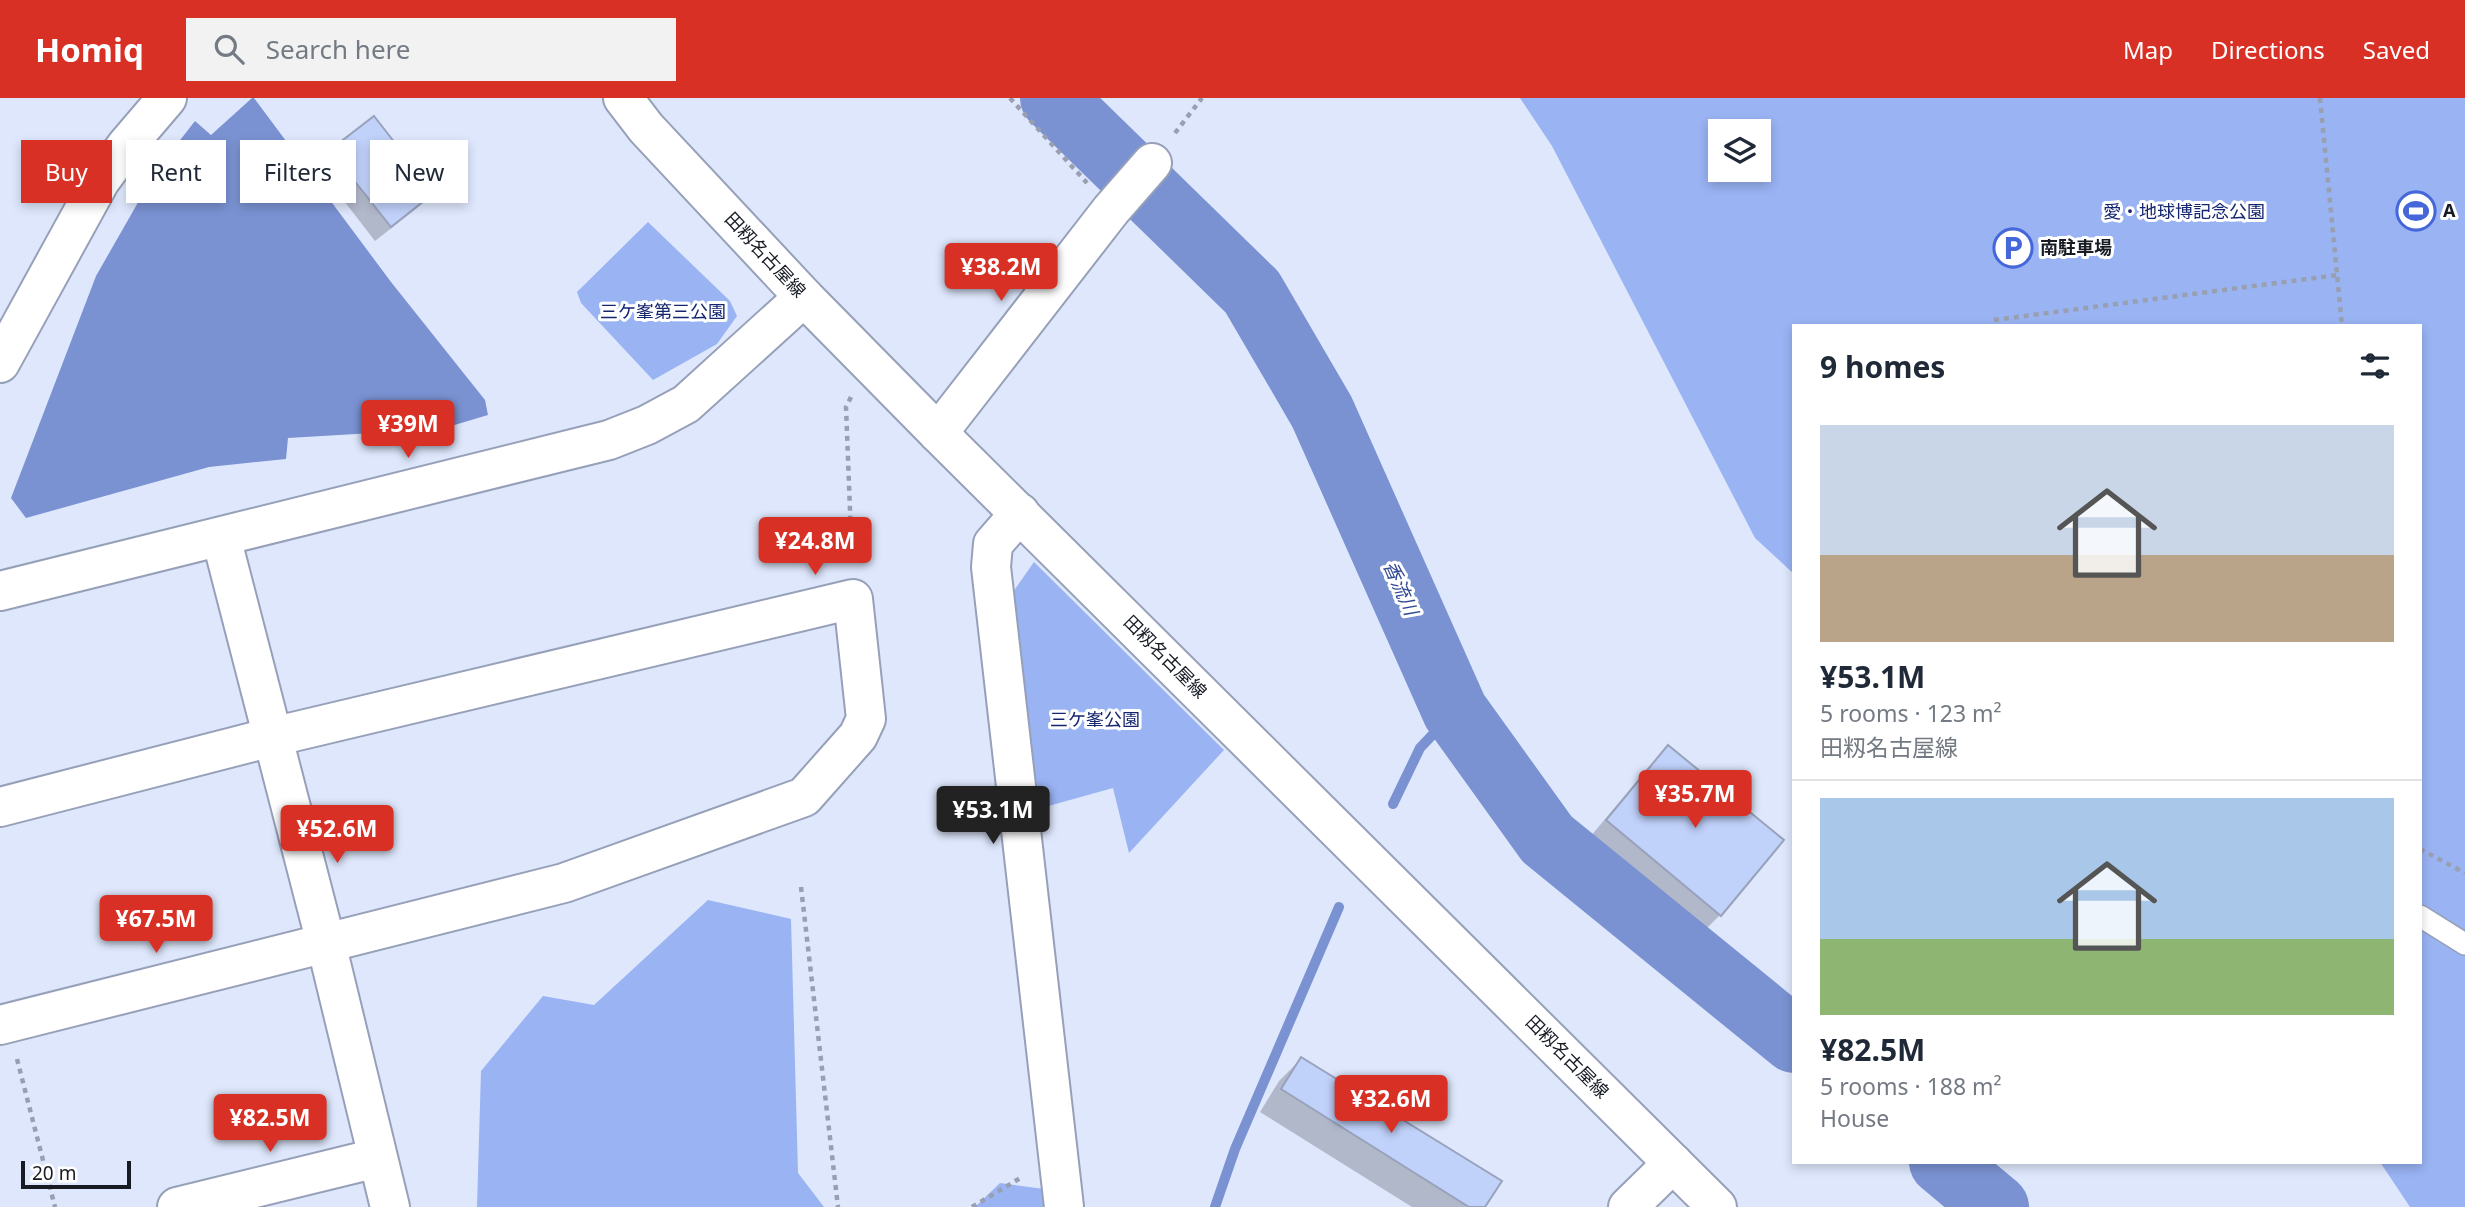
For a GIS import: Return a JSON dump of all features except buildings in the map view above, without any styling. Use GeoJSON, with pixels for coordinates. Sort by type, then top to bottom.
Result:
{"type":"FeatureCollection","features":[{"type":"Feature","properties":{"kind":"street"},"geometry":{"type":"LineString","coordinates":[[0,363],[100,181],[126,145],[167,98]]}},
{"type":"Feature","properties":{"kind":"street","name":"田籾名古屋線"},"geometry":{"type":"LineString","coordinates":[[622,98],[646,128],[804,297],[938,433],[1717,1207]]}},
{"type":"Feature","properties":{"kind":"street"},"geometry":{"type":"LineString","coordinates":[[938,433],[1111,210],[1153,163]]}},
{"type":"Feature","properties":{"kind":"street"},"geometry":{"type":"LineString","coordinates":[[0,591],[610,440],[647,425],[686,404],[804,297]]}},
{"type":"Feature","properties":{"kind":"street"},"geometry":{"type":"LineString","coordinates":[[1020,513],[993,544],[991,567],[1065,1207]]}},
{"type":"Feature","properties":{"kind":"street"},"geometry":{"type":"LineString","coordinates":[[221,537],[326,943],[390,1207]]}},
{"type":"Feature","properties":{"kind":"street"},"geometry":{"type":"LineString","coordinates":[[0,807],[272,737],[853,599],[866,719],[858,736],[804,797],[564,883],[4,1024]]}},
{"type":"Feature","properties":{"kind":"street"},"geometry":{"type":"LineString","coordinates":[[177,1207],[377,1158]]}},
{"type":"Feature","properties":{"kind":"street"},"geometry":{"type":"LineString","coordinates":[[1628,1207],[1673,1163]]}},
{"type":"Feature","properties":{"kind":"lane"},"geometry":{"type":"LineString","coordinates":[[2422,917],[2465,944]]}},
{"type":"Feature","properties":{"kind":"path"},"geometry":{"type":"LineString","coordinates":[[1010,98],[1111,210]]}},
{"type":"Feature","properties":{"kind":"path"},"geometry":{"type":"LineString","coordinates":[[1153,163],[1202,98]]}},
{"type":"Feature","properties":{"kind":"path"},"geometry":{"type":"LineString","coordinates":[[2320,98],[2342,324]]}},
{"type":"Feature","properties":{"kind":"path"},"geometry":{"type":"LineString","coordinates":[[1994,320],[2338,275]]}},
{"type":"Feature","properties":{"kind":"path"},"geometry":{"type":"LineString","coordinates":[[853,393],[846,407],[853,599]]}},
{"type":"Feature","properties":{"kind":"path"},"geometry":{"type":"LineString","coordinates":[[2422,850],[2465,873]]}},
{"type":"Feature","properties":{"kind":"path"},"geometry":{"type":"LineString","coordinates":[[801,887],[838,1207]]}},
{"type":"Feature","properties":{"kind":"path"},"geometry":{"type":"LineString","coordinates":[[4,1024],[55,1207]]}},
{"type":"Feature","properties":{"kind":"path"},"geometry":{"type":"LineString","coordinates":[[972,1207],[1045,1160],[1059,1157]]}},
{"type":"Feature","properties":{"kind":"green space","name":"愛・地球博記念公園"},"geometry":{"type":"Polygon","coordinates":[[[1520,98],[2465,98],[2465,1207],[2410,1207],[2381,1164],[2422,1164],[2422,324],[1792,324],[1792,572],[1755,538],[1552,146],[1520,98]]]}},
{"type":"Feature","properties":{"kind":"green space","name":"三ケ峯第三公園"},"geometry":{"type":"Polygon","coordinates":[[[648,222],[730,301],[737,316],[717,344],[653,380],[581,303],[577,292],[648,222]]]}},
{"type":"Feature","properties":{"kind":"green space","name":"三ケ峯公園"},"geometry":{"type":"Polygon","coordinates":[[[1034,562],[1224,750],[1129,853],[1113,788],[1034,810],[1013,592],[1034,562]]]}},
{"type":"Feature","properties":{"kind":"green space"},"geometry":{"type":"Polygon","coordinates":[[[708,900],[791,919],[798,1173],[824,1207],[477,1207],[481,1071],[543,996],[594,1005],[708,900]]]}},
{"type":"Feature","properties":{"kind":"green space"},"geometry":{"type":"Polygon","coordinates":[[[1000,1183],[1044,1189],[1046,1207],[975,1207],[1000,1183]]]}},
{"type":"Feature","properties":{"kind":"shaded area"},"geometry":{"type":"Polygon","coordinates":[[[254,98],[285,140],[240,140],[240,203],[332,203],[485,400],[488,415],[441,429],[288,438],[286,459],[209,467],[26,518],[11,498],[96,276],[138,203],[226,203],[226,140],[180,140],[195,121],[211,135],[254,98]]]}},
{"type":"Feature","properties":{"kind":"waterway","name":"香流川"},"geometry":{"type":"LineString","coordinates":[[1053,98],[1252,292],[1322,412],[1455,711],[1547,839],[1792,1038]]}},
{"type":"Feature","properties":{"kind":"waterway"},"geometry":{"type":"LineString","coordinates":[[1393,804],[1420,748],[1455,711]]}},
{"type":"Feature","properties":{"kind":"waterway"},"geometry":{"type":"LineString","coordinates":[[1215,1207],[1235,1149],[1339,907]]}},
{"type":"Feature","properties":{"kind":"waterway","name":"香流川"},"geometry":{"type":"LineString","coordinates":[[1944,1164],[1996,1207]]}},
{"type":"Feature","properties":{"kind":"place","name":"A"},"geometry":{"type":"Point","coordinates":[2416,211]}},
{"type":"Feature","properties":{"kind":"place","name":"南駐車場"},"geometry":{"type":"Point","coordinates":[2013,248]}}]}
